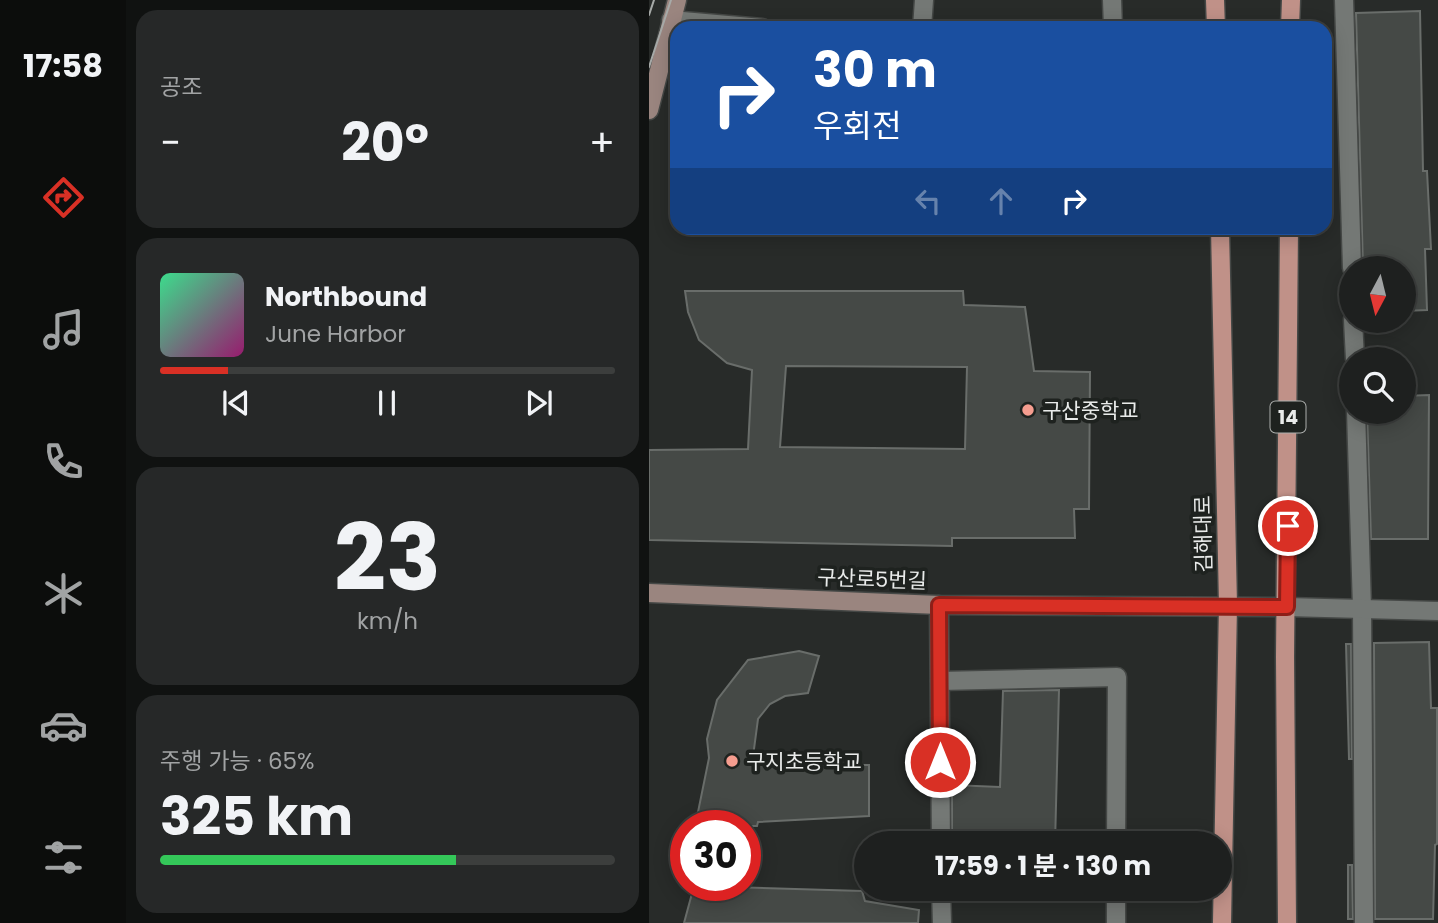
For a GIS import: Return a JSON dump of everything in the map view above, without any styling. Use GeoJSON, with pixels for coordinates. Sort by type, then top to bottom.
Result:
{"type":"FeatureCollection","features":[{"type":"Feature","properties":{"kind":"main road"},"geometry":{"type":"LineString","coordinates":[[1215,0],[1216,21]]}},
{"type":"Feature","properties":{"kind":"main road"},"geometry":{"type":"LineString","coordinates":[[1291,0],[1291,21]]}},
{"type":"Feature","properties":{"kind":"main road","name":"김해대로"},"geometry":{"type":"LineString","coordinates":[[1220,235],[1228,605],[1222,923]]}},
{"type":"Feature","properties":{"kind":"main road","name":"14"},"geometry":{"type":"LineString","coordinates":[[1287,923],[1289,235]]}},
{"type":"Feature","properties":{"kind":"street"},"geometry":{"type":"LineString","coordinates":[[677,0],[671,20],[682,21]]}},
{"type":"Feature","properties":{"kind":"street"},"geometry":{"type":"LineString","coordinates":[[922,21],[924,0]]}},
{"type":"Feature","properties":{"kind":"street"},"geometry":{"type":"LineString","coordinates":[[1113,0],[1113,21]]}},
{"type":"Feature","properties":{"kind":"street"},"geometry":{"type":"LineString","coordinates":[[1344,0],[1352,256]]}},
{"type":"Feature","properties":{"kind":"street"},"geometry":{"type":"LineString","coordinates":[[649,110],[670,24]]}},
{"type":"Feature","properties":{"kind":"street"},"geometry":{"type":"LineString","coordinates":[[1356,424],[1362,608],[1364,923]]}},
{"type":"Feature","properties":{"kind":"street","name":"구산로5번길"},"geometry":{"type":"LineString","coordinates":[[649,593],[939,605],[941,831]]}},
{"type":"Feature","properties":{"kind":"street"},"geometry":{"type":"LineString","coordinates":[[939,605],[1228,605],[1438,611]]}},
{"type":"Feature","properties":{"kind":"street"},"geometry":{"type":"LineString","coordinates":[[940,681],[1117,677],[1116,831]]}},
{"type":"Feature","properties":{"kind":"street"},"geometry":{"type":"LineString","coordinates":[[941,901],[942,923]]}},
{"type":"Feature","properties":{"kind":"street"},"geometry":{"type":"LineString","coordinates":[[1116,901],[1116,923]]}},
{"type":"Feature","properties":{"kind":"building"},"geometry":{"type":"Polygon","coordinates":[[[1420,11],[1423,171],[1427,171],[1431,249],[1425,249],[1427,310],[1416,310],[1416,256],[1363,256],[1356,13],[1420,11]]]}},
{"type":"Feature","properties":{"kind":"building","name":"구산중학교"},"geometry":{"type":"Polygon","coordinates":[[[685,291],[963,291],[964,305],[1025,307],[1034,371],[1090,372],[1089,509],[1074,509],[1075,538],[952,538],[952,546],[649,540],[649,450],[748,449],[752,370],[727,363],[699,340],[688,312],[685,291]],[[786,366],[780,447],[965,449],[967,367],[786,366]]]}},
{"type":"Feature","properties":{"kind":"building"},"geometry":{"type":"Polygon","coordinates":[[[1429,395],[1428,539],[1371,539],[1367,424],[1416,424],[1416,396],[1429,395]]]}},
{"type":"Feature","properties":{"kind":"building"},"geometry":{"type":"Polygon","coordinates":[[[1429,642],[1431,708],[1437,708],[1437,844],[1433,919],[1375,919],[1374,643],[1429,642]]]}},
{"type":"Feature","properties":{"kind":"building"},"geometry":{"type":"Polygon","coordinates":[[[1346,644],[1351,644],[1352,759],[1349,759],[1346,644]]]}},
{"type":"Feature","properties":{"kind":"building","name":"구지초등학교"},"geometry":{"type":"Polygon","coordinates":[[[799,651],[819,656],[808,693],[785,696],[770,704],[758,719],[752,764],[869,765],[869,816],[761,822],[761,810],[698,810],[709,758],[707,739],[717,700],[748,660],[799,651]]]}},
{"type":"Feature","properties":{"kind":"building"},"geometry":{"type":"Polygon","coordinates":[[[1059,690],[1055,831],[952,831],[952,785],[1000,787],[1003,691],[1059,690]]]}},
{"type":"Feature","properties":{"kind":"building"},"geometry":{"type":"Polygon","coordinates":[[[1348,865],[1352,865],[1353,919],[1348,919],[1348,865]]]}},
{"type":"Feature","properties":{"kind":"building"},"geometry":{"type":"Polygon","coordinates":[[[761,888],[854,891],[854,901],[919,910],[918,923],[684,923],[690,901],[761,901],[761,888]]]}},
{"type":"Feature","properties":{"kind":"tram line"},"geometry":{"type":"LineString","coordinates":[[649,15],[654,0]]}},
{"type":"Feature","properties":{"kind":"tram line"},"geometry":{"type":"LineString","coordinates":[[649,67],[671,0]]}},
{"type":"Feature","properties":{"kind":"place","name":"구산중학교"},"geometry":{"type":"Point","coordinates":[1028,410]}},
{"type":"Feature","properties":{"kind":"place","name":"구지초등학교"},"geometry":{"type":"Point","coordinates":[732,761]}},
{"type":"Feature","properties":{"kind":"route"},"geometry":{"type":"LineString","coordinates":[[940,762],[939,605],[1287,607],[1288,526]]}}]}
